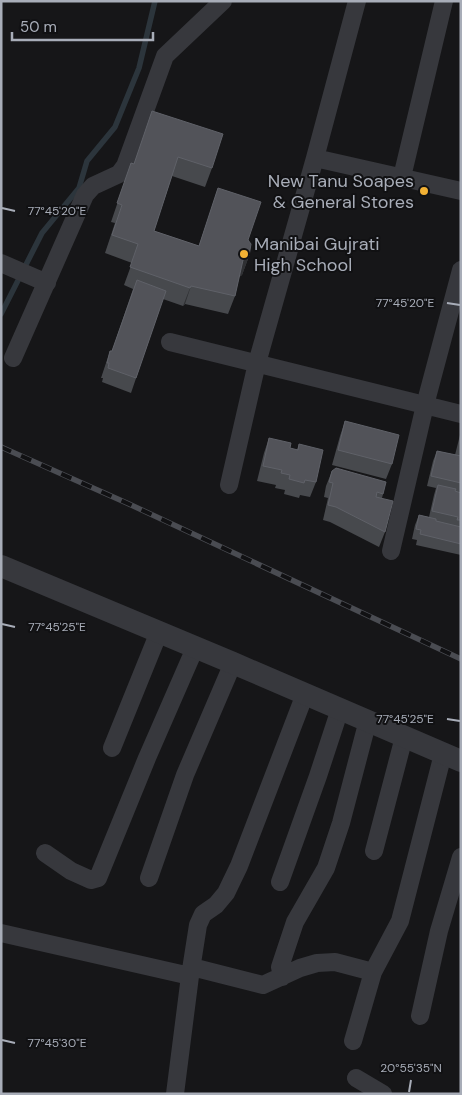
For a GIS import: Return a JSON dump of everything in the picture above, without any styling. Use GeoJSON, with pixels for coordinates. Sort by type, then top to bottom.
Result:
{"type":"FeatureCollection","features":[{"type":"Feature","properties":{"kind":"street"},"geometry":{"type":"LineString","coordinates":[[13,358],[43,281],[85,195],[93,186],[122,170],[165,56],[223,1]]}},
{"type":"Feature","properties":{"kind":"street"},"geometry":{"type":"LineString","coordinates":[[229,485],[256,363],[315,158],[357,1]]}},
{"type":"Feature","properties":{"kind":"street"},"geometry":{"type":"LineString","coordinates":[[402,177],[444,1]]}},
{"type":"Feature","properties":{"kind":"street"},"geometry":{"type":"LineString","coordinates":[[315,158],[461,191]]}},
{"type":"Feature","properties":{"kind":"street"},"geometry":{"type":"LineString","coordinates":[[1,264],[43,281]]}},
{"type":"Feature","properties":{"kind":"street"},"geometry":{"type":"LineString","coordinates":[[391,551],[425,405],[461,270]]}},
{"type":"Feature","properties":{"kind":"street"},"geometry":{"type":"LineString","coordinates":[[170,342],[461,414]]}},
{"type":"Feature","properties":{"kind":"street"},"geometry":{"type":"LineString","coordinates":[[1,566],[452,757],[400,922],[373,972],[353,1041]]}},
{"type":"Feature","properties":{"kind":"street"},"geometry":{"type":"LineString","coordinates":[[112,748],[159,632]]}},
{"type":"Feature","properties":{"kind":"street"},"geometry":{"type":"LineString","coordinates":[[45,854],[81,877],[91,880],[98,878],[195,648]]}},
{"type":"Feature","properties":{"kind":"street"},"geometry":{"type":"LineString","coordinates":[[149,878],[185,775],[233,663]]}},
{"type":"Feature","properties":{"kind":"street"},"geometry":{"type":"LineString","coordinates":[[175,1094],[200,919],[226,893],[239,866],[305,694]]}},
{"type":"Feature","properties":{"kind":"street"},"geometry":{"type":"LineString","coordinates":[[280,882],[340,709]]}},
{"type":"Feature","properties":{"kind":"street"},"geometry":{"type":"LineString","coordinates":[[275,980],[295,922],[326,868],[341,824],[368,720]]}},
{"type":"Feature","properties":{"kind":"street"},"geometry":{"type":"LineString","coordinates":[[374,852],[404,737]]}},
{"type":"Feature","properties":{"kind":"street"},"geometry":{"type":"LineString","coordinates":[[420,1016],[439,931],[461,857]]}},
{"type":"Feature","properties":{"kind":"street"},"geometry":{"type":"LineString","coordinates":[[1,933],[261,985],[300,968],[317,963],[335,962],[373,972]]}},
{"type":"Feature","properties":{"kind":"street"},"geometry":{"type":"LineString","coordinates":[[356,1078],[382,1094]]}},
{"type":"Feature","properties":{"kind":"building"},"geometry":{"type":"Polygon","coordinates":[[[152,111],[223,134],[212,168],[178,157],[154,231],[199,246],[218,188],[261,202],[248,240],[251,244],[249,256],[243,260],[235,296],[191,286],[190,288],[130,267],[138,244],[112,235],[122,205],[117,203],[131,163],[134,164],[152,111]]]}},
{"type":"Feature","properties":{"kind":"building"},"geometry":{"type":"Polygon","coordinates":[[[137,280],[166,291],[136,378],[108,368],[109,363],[107,363],[137,280]]]}},
{"type":"Feature","properties":{"kind":"building"},"geometry":{"type":"Polygon","coordinates":[[[345,421],[399,435],[392,464],[338,450],[345,421]]]}},
{"type":"Feature","properties":{"kind":"building"},"geometry":{"type":"Polygon","coordinates":[[[269,438],[291,443],[290,448],[298,450],[299,444],[323,450],[316,482],[305,480],[304,483],[289,479],[290,475],[281,473],[282,470],[263,466],[269,438]]]}},
{"type":"Feature","properties":{"kind":"building"},"geometry":{"type":"Polygon","coordinates":[[[437,451],[461,456],[461,483],[431,476],[437,451]]]}},
{"type":"Feature","properties":{"kind":"building"},"geometry":{"type":"Polygon","coordinates":[[[336,468],[386,482],[383,494],[377,492],[376,497],[393,501],[385,532],[336,507],[328,505],[333,483],[329,482],[332,471],[336,468]]]}},
{"type":"Feature","properties":{"kind":"building"},"geometry":{"type":"Polygon","coordinates":[[[438,485],[456,489],[455,491],[461,493],[461,520],[457,520],[458,517],[432,511],[438,485]]]}},
{"type":"Feature","properties":{"kind":"building"},"geometry":{"type":"Polygon","coordinates":[[[419,515],[461,527],[461,544],[420,534],[421,530],[416,529],[419,515]]]}},
{"type":"Feature","properties":{"kind":"waterway"},"geometry":{"type":"LineString","coordinates":[[1,314],[42,233],[79,188],[87,161],[115,127],[139,68],[155,1]]}},
{"type":"Feature","properties":{"kind":"railway"},"geometry":{"type":"LineString","coordinates":[[1,447],[129,504],[461,659]]}},
{"type":"Feature","properties":{"kind":"place","name":"New Tanu Soapes & General Stores"},"geometry":{"type":"Point","coordinates":[424,191]}},
{"type":"Feature","properties":{"kind":"place","name":"Manibai Gujrati High School"},"geometry":{"type":"Point","coordinates":[244,254]}}]}
